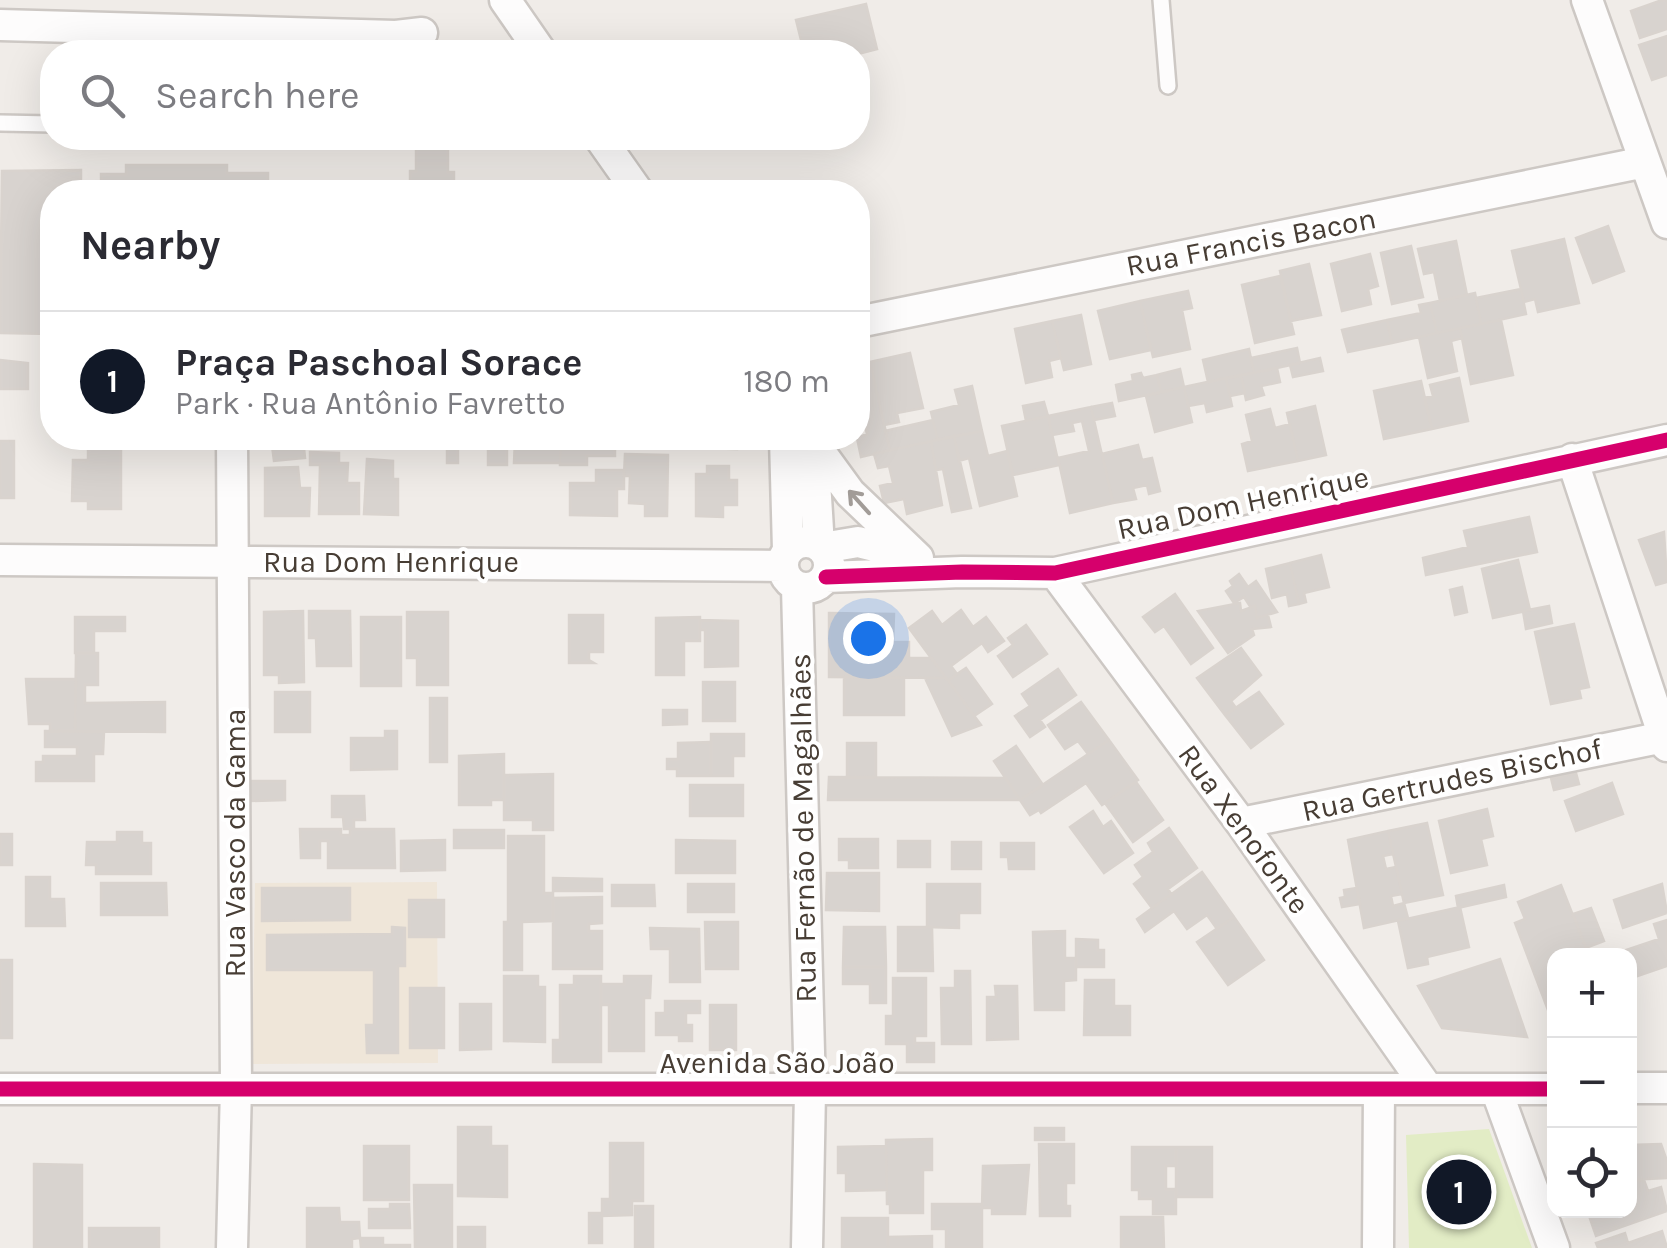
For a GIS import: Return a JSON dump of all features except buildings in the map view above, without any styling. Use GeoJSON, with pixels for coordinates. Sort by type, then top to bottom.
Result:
{"type":"FeatureCollection","features":[{"type":"Feature","properties":{"kind":"street"},"geometry":{"type":"LineString","coordinates":[[504,0],[532,40]]}},
{"type":"Feature","properties":{"kind":"street"},"geometry":{"type":"LineString","coordinates":[[1587,0],[1667,223]]}},
{"type":"Feature","properties":{"kind":"street"},"geometry":{"type":"LineString","coordinates":[[0,25],[405,40]]}},
{"type":"Feature","properties":{"kind":"street"},"geometry":{"type":"LineString","coordinates":[[608,150],[630,180]]}},
{"type":"Feature","properties":{"kind":"street","name":"Rua Francis Bacon"},"geometry":{"type":"LineString","coordinates":[[870,320],[1645,162]]}},
{"type":"Feature","properties":{"kind":"street","name":"Rua Dom Henrique"},"geometry":{"type":"LineString","coordinates":[[0,560],[805,562],[962,572],[1056,572],[1667,440]]}},
{"type":"Feature","properties":{"kind":"street","name":"Rua Vasco da Gama"},"geometry":{"type":"LineString","coordinates":[[232,450],[236,1088],[232,1248]]}},
{"type":"Feature","properties":{"kind":"street"},"geometry":{"type":"LineString","coordinates":[[787,450],[805,562]]}},
{"type":"Feature","properties":{"kind":"street"},"geometry":{"type":"LineString","coordinates":[[805,450],[814,481],[805,562]]}},
{"type":"Feature","properties":{"kind":"street"},"geometry":{"type":"LineString","coordinates":[[819,450],[850,493],[918,558]]}},
{"type":"Feature","properties":{"kind":"street"},"geometry":{"type":"LineString","coordinates":[[1572,459],[1666,741]]}},
{"type":"Feature","properties":{"kind":"street","name":"Rua Dom Henrique"},"geometry":{"type":"LineString","coordinates":[[805,562],[858,542],[962,572]]}},
{"type":"Feature","properties":{"kind":"street","name":"Rua Fernão de Magalhães"},"geometry":{"type":"LineString","coordinates":[[805,562],[808,1248]]}},
{"type":"Feature","properties":{"kind":"street","name":"Rua Xenofonte"},"geometry":{"type":"LineString","coordinates":[[1056,572],[1428,1089]]}},
{"type":"Feature","properties":{"kind":"street","name":"Rua Gertrudes Bischof"},"geometry":{"type":"LineString","coordinates":[[1240,823],[1666,741]]}},
{"type":"Feature","properties":{"kind":"street"},"geometry":{"type":"LineString","coordinates":[[1637,1088],[1667,1088]]}},
{"type":"Feature","properties":{"kind":"street","name":"Avenida São João"},"geometry":{"type":"LineString","coordinates":[[0,1089],[1547,1089]]}},
{"type":"Feature","properties":{"kind":"street"},"geometry":{"type":"LineString","coordinates":[[1378,1248],[1380,1089]]}},
{"type":"Feature","properties":{"kind":"street"},"geometry":{"type":"LineString","coordinates":[[1496,1089],[1554,1248]]}},
{"type":"Feature","properties":{"kind":"lane"},"geometry":{"type":"LineString","coordinates":[[1161,0],[1168,86]]}},
{"type":"Feature","properties":{"kind":"lane"},"geometry":{"type":"LineString","coordinates":[[0,123],[40,124]]}},
{"type":"Feature","properties":{"kind":"shaded area"},"geometry":{"type":"Polygon","coordinates":[[[437,882],[438,1063],[252,1064],[255,883],[437,882]]]}},
{"type":"Feature","properties":{"kind":"green space"},"geometry":{"type":"Polygon","coordinates":[[[1489,1129],[1532,1248],[1409,1248],[1406,1135],[1489,1129]]]}},
{"type":"Feature","properties":{"kind":"cycle path"},"geometry":{"type":"LineString","coordinates":[[826,577],[1055,573],[1667,440]]}},
{"type":"Feature","properties":{"kind":"cycle path"},"geometry":{"type":"LineString","coordinates":[[0,1089],[1547,1089]]}},
{"type":"Feature","properties":{"kind":"place","name":"Praça Paschoal Sorace"},"geometry":{"type":"Point","coordinates":[1459,1192]}}]}
